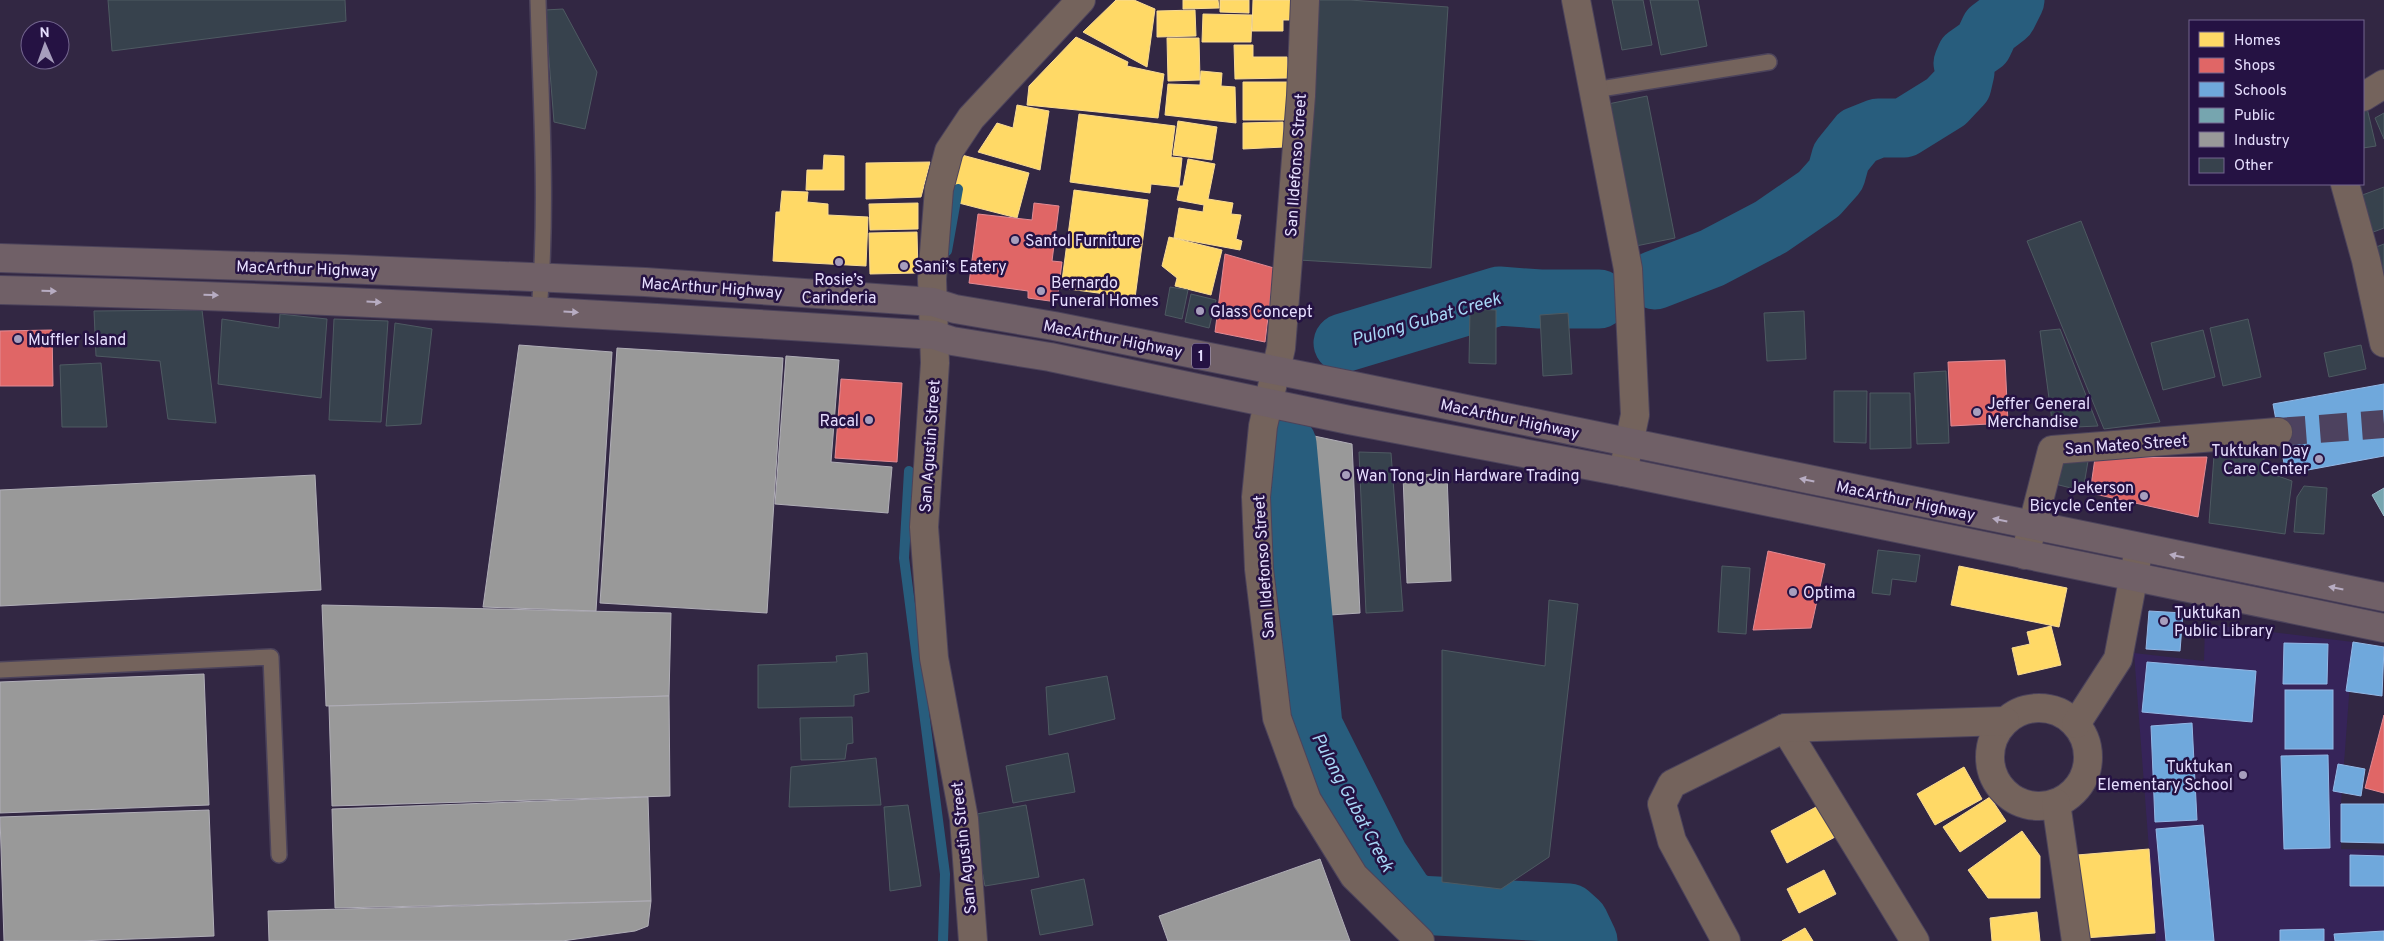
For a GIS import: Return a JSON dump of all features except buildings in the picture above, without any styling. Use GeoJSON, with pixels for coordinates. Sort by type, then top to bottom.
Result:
{"type":"FeatureCollection","features":[{"type":"Feature","properties":{"kind":"highway","name":"MacArthur Highway"},"geometry":{"type":"LineString","coordinates":[[0,258],[645,282],[933,302],[955,309],[1064,328],[2032,527],[2384,597]]}},
{"type":"Feature","properties":{"kind":"highway","name":"MacArthur Highway"},"geometry":{"type":"LineString","coordinates":[[0,290],[342,300],[934,335],[952,341],[1050,357],[2384,628]]}},
{"type":"Feature","properties":{"kind":"street","name":"San Agustin Street"},"geometry":{"type":"LineString","coordinates":[[973,941],[964,819],[934,658],[924,527],[935,363],[932,279],[939,189],[949,150],[971,118],[1081,0]]}},
{"type":"Feature","properties":{"kind":"street","name":"San Ildefonso Street"},"geometry":{"type":"LineString","coordinates":[[1305,0],[1301,96],[1281,348],[1263,426],[1256,497],[1259,569],[1277,718],[1307,800],[1354,876],[1420,941]]}},
{"type":"Feature","properties":{"kind":"street"},"geometry":{"type":"LineString","coordinates":[[1576,0],[1628,269],[1634,415],[1623,472]]}},
{"type":"Feature","properties":{"kind":"street"},"geometry":{"type":"LineString","coordinates":[[2364,96],[2384,84]]}},
{"type":"Feature","properties":{"kind":"street"},"geometry":{"type":"LineString","coordinates":[[2344,185],[2366,260],[2384,343]]}},
{"type":"Feature","properties":{"kind":"street","name":"San Mateo Street"},"geometry":{"type":"LineString","coordinates":[[2025,556],[2052,450],[2278,432]]}},
{"type":"Feature","properties":{"kind":"street"},"geometry":{"type":"LineString","coordinates":[[2076,724],[2118,659],[2139,548]]}},
{"type":"Feature","properties":{"kind":"street"},"geometry":{"type":"LineString","coordinates":[[2033,708],[2050,709],[2066,716],[2076,724],[2085,739],[2089,756],[2085,776],[2076,790],[2062,801],[2045,807],[2028,806],[2010,798],[1998,786],[1989,762],[1990,745],[1994,735],[2005,721],[2019,711],[2033,708]]}},
{"type":"Feature","properties":{"kind":"street"},"geometry":{"type":"LineString","coordinates":[[1726,941],[1672,841],[1662,804],[1672,784],[1785,728],[2005,721]]}},
{"type":"Feature","properties":{"kind":"street"},"geometry":{"type":"LineString","coordinates":[[1785,728],[1915,941]]}},
{"type":"Feature","properties":{"kind":"street"},"geometry":{"type":"LineString","coordinates":[[2056,803],[2076,941]]}},
{"type":"Feature","properties":{"kind":"lane"},"geometry":{"type":"LineString","coordinates":[[538,0],[542,171],[542,278],[539,311]]}},
{"type":"Feature","properties":{"kind":"lane"},"geometry":{"type":"LineString","coordinates":[[1594,90],[1769,62]]}},
{"type":"Feature","properties":{"kind":"lane"},"geometry":{"type":"LineString","coordinates":[[0,670],[271,657],[278,855]]}},
{"type":"Feature","properties":{"kind":"shaded area","name":"Tuktukan Elementary School"},"geometry":{"type":"Polygon","coordinates":[[[2205,624],[2353,642],[2341,804],[2341,849],[2384,850],[2384,941],[2156,941],[2134,653],[2204,661],[2205,624]]]}},
{"type":"Feature","properties":{"kind":"waterway","name":"Pulong Gubat Creek"},"geometry":{"type":"LineString","coordinates":[[1655,280],[1712,258],[1771,227],[1819,194],[1836,175],[1841,157],[1858,136],[1878,128],[1904,128],[1946,102],[1962,85],[1965,72],[1963,63],[1966,56],[1983,44],[1990,29],[2007,16],[2015,0]]}},
{"type":"Feature","properties":{"kind":"waterway"},"geometry":{"type":"LineString","coordinates":[[947,251],[958,189]]}},
{"type":"Feature","properties":{"kind":"waterway","name":"Pulong Gubat Creek"},"geometry":{"type":"LineString","coordinates":[[1343,343],[1499,296],[1540,299],[1599,299]]}},
{"type":"Feature","properties":{"kind":"waterway","name":"Pulong Gubat Creek"},"geometry":{"type":"LineString","coordinates":[[1287,444],[1313,726],[1379,857],[1405,896],[1418,905],[1569,913],[1579,922],[1588,941]]}},
{"type":"Feature","properties":{"kind":"waterway"},"geometry":{"type":"LineString","coordinates":[[909,471],[904,558],[945,874],[943,941]]}},
{"type":"Feature","properties":{"kind":"tunnel"},"geometry":{"type":"LineString","coordinates":[[2278,432],[2384,424]]}},
{"type":"Feature","properties":{"kind":"place","name":"Santol Furniture"},"geometry":{"type":"Point","coordinates":[1015,240]}},
{"type":"Feature","properties":{"kind":"place","name":"Rosie’s Carinderia"},"geometry":{"type":"Point","coordinates":[839,262]}},
{"type":"Feature","properties":{"kind":"place","name":"Sani’s Eatery"},"geometry":{"type":"Point","coordinates":[904,266]}},
{"type":"Feature","properties":{"kind":"place","name":"Bernardo Funeral Homes"},"geometry":{"type":"Point","coordinates":[1041,291]}},
{"type":"Feature","properties":{"kind":"place","name":"Glass Concept"},"geometry":{"type":"Point","coordinates":[1200,311]}},
{"type":"Feature","properties":{"kind":"place","name":"Muffler Island"},"geometry":{"type":"Point","coordinates":[18,339]}},
{"type":"Feature","properties":{"kind":"place","name":"Jeffer General Merchandise"},"geometry":{"type":"Point","coordinates":[1977,412]}},
{"type":"Feature","properties":{"kind":"place","name":"Racal"},"geometry":{"type":"Point","coordinates":[869,420]}},
{"type":"Feature","properties":{"kind":"place","name":"Tuktukan Day Care Center"},"geometry":{"type":"Point","coordinates":[2319,459]}},
{"type":"Feature","properties":{"kind":"place","name":"Wan Tong Jin Hardware Trading"},"geometry":{"type":"Point","coordinates":[1346,475]}},
{"type":"Feature","properties":{"kind":"place","name":"Jekerson Bicycle Center"},"geometry":{"type":"Point","coordinates":[2144,496]}},
{"type":"Feature","properties":{"kind":"place","name":"Optima"},"geometry":{"type":"Point","coordinates":[1793,592]}},
{"type":"Feature","properties":{"kind":"place","name":"Tuktukan Public Library"},"geometry":{"type":"Point","coordinates":[2164,621]}},
{"type":"Feature","properties":{"kind":"place","name":"Tuktukan Elementary School"},"geometry":{"type":"Point","coordinates":[2243,775]}}]}
